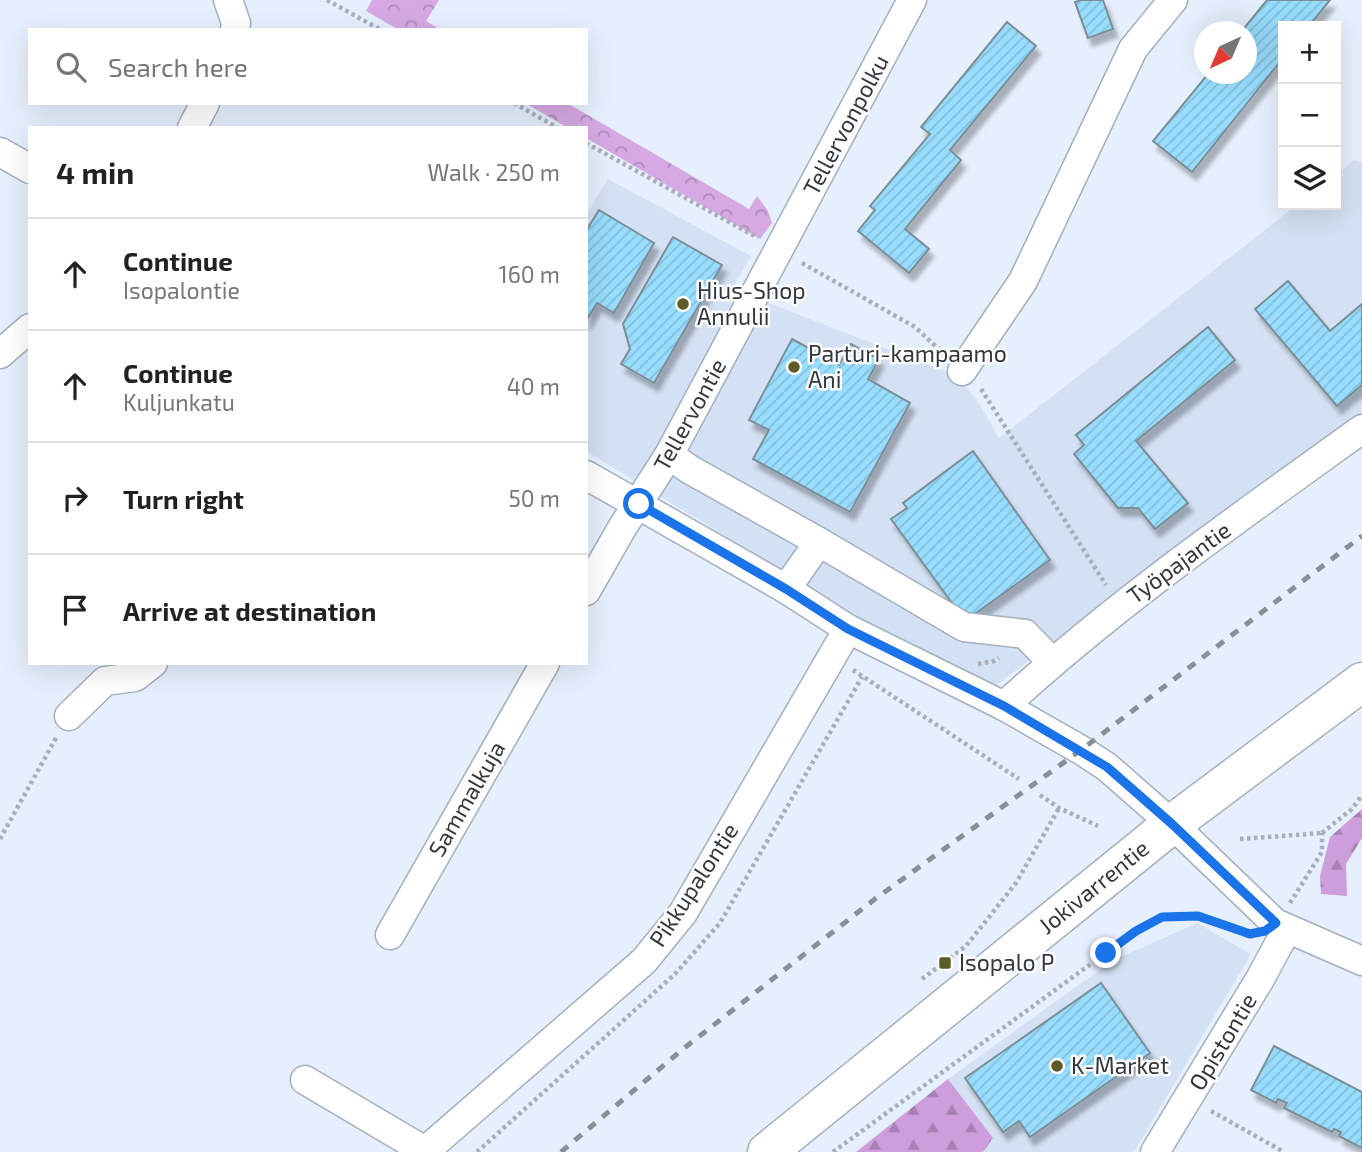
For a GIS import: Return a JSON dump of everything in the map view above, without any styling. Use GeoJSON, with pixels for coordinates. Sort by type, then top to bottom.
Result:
{"type":"FeatureCollection","features":[{"type":"Feature","properties":{"kind":"highway","name":"Jokivarrentie"},"geometry":{"type":"LineString","coordinates":[[767,1152],[1172,824],[1362,682]]}},
{"type":"Feature","properties":{"kind":"street"},"geometry":{"type":"LineString","coordinates":[[228,0],[235,28]]}},
{"type":"Feature","properties":{"kind":"street","name":"Tellervonpolku"},"geometry":{"type":"LineString","coordinates":[[778,250],[912,0]]}},
{"type":"Feature","properties":{"kind":"street"},"geometry":{"type":"LineString","coordinates":[[962,371],[1023,281],[1133,49],[1173,0]]}},
{"type":"Feature","properties":{"kind":"street"},"geometry":{"type":"LineString","coordinates":[[193,126],[204,105]]}},
{"type":"Feature","properties":{"kind":"street"},"geometry":{"type":"LineString","coordinates":[[0,152],[28,168]]}},
{"type":"Feature","properties":{"kind":"street","name":"Tellervontie"},"geometry":{"type":"LineString","coordinates":[[639,504],[669,455],[778,250]]}},
{"type":"Feature","properties":{"kind":"street"},"geometry":{"type":"LineString","coordinates":[[0,354],[28,330]]}},
{"type":"Feature","properties":{"kind":"street","name":"Työpajantie"},"geometry":{"type":"LineString","coordinates":[[1004,706],[1052,662],[1120,607],[1362,429]]}},
{"type":"Feature","properties":{"kind":"street"},"geometry":{"type":"LineString","coordinates":[[669,455],[964,627],[1025,635],[1052,662]]}},
{"type":"Feature","properties":{"kind":"street"},"geometry":{"type":"LineString","coordinates":[[588,476],[786,589],[848,629],[1004,706],[1107,767],[1281,926],[1362,961]]}},
{"type":"Feature","properties":{"kind":"street"},"geometry":{"type":"LineString","coordinates":[[588,588],[639,504]]}},
{"type":"Feature","properties":{"kind":"street"},"geometry":{"type":"LineString","coordinates":[[786,589],[819,542]]}},
{"type":"Feature","properties":{"kind":"street","name":"Pikkupalontie"},"geometry":{"type":"LineString","coordinates":[[424,1151],[644,961],[683,913],[848,629]]}},
{"type":"Feature","properties":{"kind":"street"},"geometry":{"type":"LineString","coordinates":[[69,716],[105,681],[135,677],[150,665]]}},
{"type":"Feature","properties":{"kind":"street","name":"Sammalkuja"},"geometry":{"type":"LineString","coordinates":[[390,935],[544,665]]}},
{"type":"Feature","properties":{"kind":"street","name":"Opistontie"},"geometry":{"type":"LineString","coordinates":[[1155,1152],[1189,1099],[1281,926]]}},
{"type":"Feature","properties":{"kind":"street"},"geometry":{"type":"LineString","coordinates":[[305,1080],[424,1151]]}},
{"type":"Feature","properties":{"kind":"path"},"geometry":{"type":"LineString","coordinates":[[327,0],[377,28]]}},
{"type":"Feature","properties":{"kind":"path"},"geometry":{"type":"LineString","coordinates":[[518,105],[554,126]]}},
{"type":"Feature","properties":{"kind":"path"},"geometry":{"type":"LineString","coordinates":[[588,144],[915,327],[981,390],[1120,607]]}},
{"type":"Feature","properties":{"kind":"path"},"geometry":{"type":"LineString","coordinates":[[833,653],[862,677],[1018,779]]}},
{"type":"Feature","properties":{"kind":"path"},"geometry":{"type":"LineString","coordinates":[[0,839],[69,716]]}},
{"type":"Feature","properties":{"kind":"path"},"geometry":{"type":"LineString","coordinates":[[1040,794],[1059,807],[1098,826]]}},
{"type":"Feature","properties":{"kind":"path"},"geometry":{"type":"LineString","coordinates":[[1240,839],[1322,832],[1352,809],[1362,795]]}},
{"type":"Feature","properties":{"kind":"path"},"geometry":{"type":"LineString","coordinates":[[922,979],[966,946],[1017,883],[1059,807]]}},
{"type":"Feature","properties":{"kind":"path"},"geometry":{"type":"LineString","coordinates":[[833,1152],[1136,931],[1162,917],[1198,916],[1250,934],[1281,926],[1290,904],[1322,852],[1322,832]]}},
{"type":"Feature","properties":{"kind":"path"},"geometry":{"type":"LineString","coordinates":[[1189,1099],[1284,1152]]}},
{"type":"Feature","properties":{"kind":"shaded area"},"geometry":{"type":"Polygon","coordinates":[[[1354,160],[1362,162],[1362,416],[984,694],[588,452],[588,212],[608,179],[751,256],[732,289],[957,376],[977,400],[999,438],[1291,210],[1341,210],[1341,171],[1354,160]]]}},
{"type":"Feature","properties":{"kind":"shaded area"},"geometry":{"type":"Polygon","coordinates":[[[1197,923],[1251,954],[1134,1152],[983,1152],[993,1138],[948,1079],[1112,961],[1197,923]]]}},
{"type":"Feature","properties":{"kind":"green space"},"geometry":{"type":"Polygon","coordinates":[[[372,0],[439,0],[426,21],[438,28],[396,28],[366,11],[372,0]]]}},
{"type":"Feature","properties":{"kind":"green space"},"geometry":{"type":"Polygon","coordinates":[[[528,105],[570,105],[749,209],[757,196],[768,211],[772,223],[760,239],[588,139],[588,126],[565,126],[528,105]]]}},
{"type":"Feature","properties":{"kind":"green space"},"geometry":{"type":"Polygon","coordinates":[[[1362,809],[1362,838],[1346,864],[1347,896],[1321,894],[1320,876],[1330,837],[1362,809]]]}},
{"type":"Feature","properties":{"kind":"green space"},"geometry":{"type":"Polygon","coordinates":[[[948,1079],[993,1138],[983,1152],[856,1152],[948,1079]]]}},
{"type":"Feature","properties":{"kind":"building"},"geometry":{"type":"Polygon","coordinates":[[[1103,0],[1113,29],[1088,38],[1075,2],[1103,0]]]}},
{"type":"Feature","properties":{"kind":"building"},"geometry":{"type":"Polygon","coordinates":[[[1267,0],[1330,0],[1313,21],[1278,21],[1278,64],[1192,172],[1153,141],[1200,84],[1257,84],[1257,21],[1250,21],[1267,0]]]}},
{"type":"Feature","properties":{"kind":"building"},"geometry":{"type":"Polygon","coordinates":[[[1007,22],[1036,46],[950,150],[961,160],[905,229],[929,249],[909,273],[858,231],[875,210],[870,206],[930,134],[921,127],[1007,22]]]}},
{"type":"Feature","properties":{"kind":"building"},"geometry":{"type":"Polygon","coordinates":[[[599,210],[654,243],[614,313],[597,303],[588,318],[588,228],[599,210]]]}},
{"type":"Feature","properties":{"kind":"building"},"geometry":{"type":"Polygon","coordinates":[[[673,237],[722,265],[654,383],[621,364],[630,349],[623,324],[673,237]]]}},
{"type":"Feature","properties":{"kind":"building"},"geometry":{"type":"Polygon","coordinates":[[[1288,281],[1330,331],[1362,304],[1362,385],[1337,406],[1255,309],[1288,281]]]}},
{"type":"Feature","properties":{"kind":"building"},"geometry":{"type":"Polygon","coordinates":[[[1208,327],[1235,360],[1136,441],[1188,503],[1155,529],[1138,508],[1118,508],[1074,454],[1084,445],[1076,435],[1208,327]]]}},
{"type":"Feature","properties":{"kind":"building"},"geometry":{"type":"Polygon","coordinates":[[[792,339],[839,365],[851,344],[879,359],[868,379],[910,403],[850,512],[753,459],[769,430],[749,420],[792,339]]]}},
{"type":"Feature","properties":{"kind":"building"},"geometry":{"type":"Polygon","coordinates":[[[973,451],[1050,560],[965,621],[891,519],[907,508],[903,503],[973,451]]]}},
{"type":"Feature","properties":{"kind":"building","name":"K-Market"},"geometry":{"type":"Polygon","coordinates":[[[1101,983],[1150,1053],[1030,1137],[1019,1121],[1003,1132],[965,1078],[1101,983]]]}},
{"type":"Feature","properties":{"kind":"building"},"geometry":{"type":"Polygon","coordinates":[[[1274,1046],[1362,1092],[1362,1148],[1339,1136],[1341,1132],[1334,1129],[1332,1132],[1284,1108],[1287,1103],[1278,1099],[1276,1103],[1251,1090],[1274,1046]]]}},
{"type":"Feature","properties":{"kind":"railway"},"geometry":{"type":"LineString","coordinates":[[561,1152],[683,1049],[875,899],[1081,750],[1362,536]]}},
{"type":"Feature","properties":{"kind":"place","name":"Hius-Shop Annulii"},"geometry":{"type":"Point","coordinates":[683,304]}},
{"type":"Feature","properties":{"kind":"place","name":"Parturi-kampaamo Ani"},"geometry":{"type":"Point","coordinates":[794,367]}},
{"type":"Feature","properties":{"kind":"place","name":"Isopalo P"},"geometry":{"type":"Point","coordinates":[945,963]}},
{"type":"Feature","properties":{"kind":"place","name":"K-Market"},"geometry":{"type":"Point","coordinates":[1057,1066]}},
{"type":"Feature","properties":{"kind":"route"},"geometry":{"type":"LineString","coordinates":[[639,504],[786,589],[848,629],[1004,706],[1107,767],[1172,824],[1276,923],[1265,931],[1250,934],[1198,916],[1162,917],[1136,931],[1106,953]]}}]}
